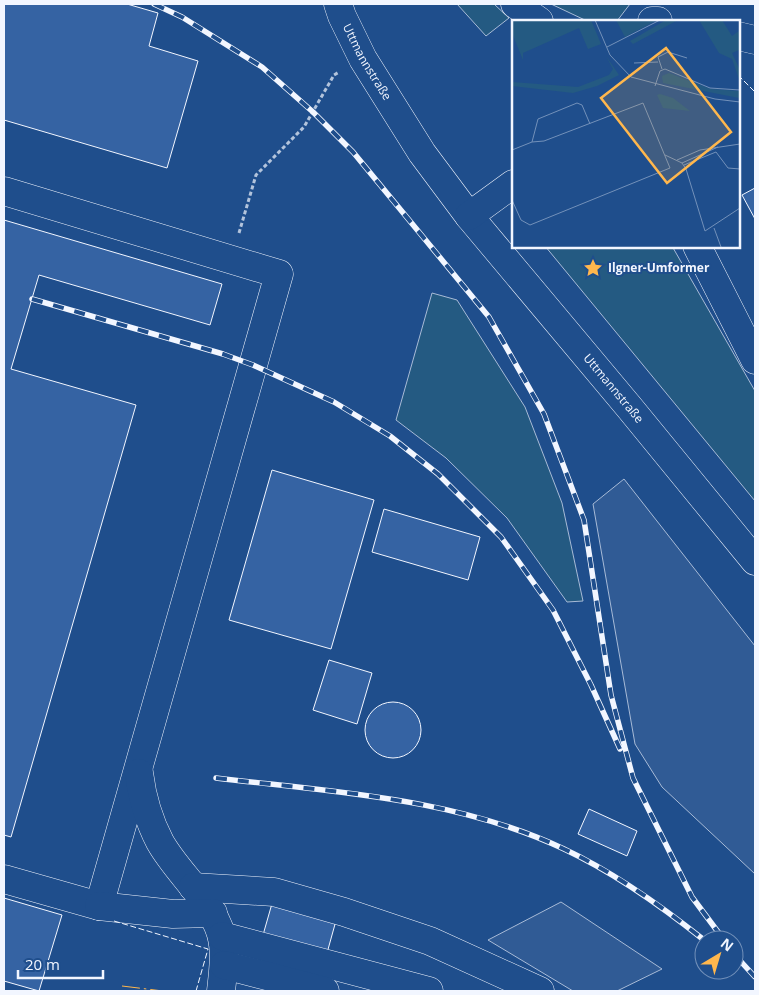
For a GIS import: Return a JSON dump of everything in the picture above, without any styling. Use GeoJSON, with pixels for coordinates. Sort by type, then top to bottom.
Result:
{"type":"FeatureCollection","features":[{"type":"Feature","properties":{"kind":"street","name":"Uttmannstraße"},"geometry":{"type":"LineString","coordinates":[[338,4],[363,58],[422,153],[469,216],[629,407],[755,562]]}},
{"type":"Feature","properties":{"kind":"street"},"geometry":{"type":"LineString","coordinates":[[515,4],[537,20]]}},
{"type":"Feature","properties":{"kind":"street"},"geometry":{"type":"LineString","coordinates":[[739,36],[755,40]]}},
{"type":"Feature","properties":{"kind":"street"},"geometry":{"type":"LineString","coordinates":[[469,216],[512,185]]}},
{"type":"Feature","properties":{"kind":"street"},"geometry":{"type":"LineString","coordinates":[[4,191],[278,274],[100,906]]}},
{"type":"Feature","properties":{"kind":"street"},"geometry":{"type":"LineString","coordinates":[[698,248],[755,360]]}},
{"type":"Feature","properties":{"kind":"street"},"geometry":{"type":"LineString","coordinates":[[138,768],[142,797],[160,842],[217,924],[222,978],[325,991]]}},
{"type":"Feature","properties":{"kind":"street"},"geometry":{"type":"LineString","coordinates":[[4,879],[100,906],[173,914],[217,924],[429,991]]}},
{"type":"Feature","properties":{"kind":"street"},"geometry":{"type":"LineString","coordinates":[[193,887],[274,892],[344,912],[430,941],[540,991]]}},
{"type":"Feature","properties":{"kind":"path"},"geometry":{"type":"LineString","coordinates":[[232,260],[256,175],[304,127],[334,75]]}},
{"type":"Feature","properties":{"kind":"shaded area"},"geometry":{"type":"Polygon","coordinates":[[[457,4],[494,4],[509,18],[486,36],[457,4]]]}},
{"type":"Feature","properties":{"kind":"shaded area"},"geometry":{"type":"Polygon","coordinates":[[[551,4],[630,4],[618,20],[585,20],[551,4]]]}},
{"type":"Feature","properties":{"kind":"shaded area"},"geometry":{"type":"Polygon","coordinates":[[[547,248],[673,248],[755,391],[755,501],[547,248]]]}},
{"type":"Feature","properties":{"kind":"shaded area"},"geometry":{"type":"Polygon","coordinates":[[[432,293],[457,300],[525,407],[562,503],[583,601],[567,602],[507,518],[446,458],[396,420],[432,293]]]}},
{"type":"Feature","properties":{"kind":"shaded area"},"geometry":{"type":"Polygon","coordinates":[[[624,479],[755,646],[755,874],[662,787],[635,744],[593,504],[624,479]]]}},
{"type":"Feature","properties":{"kind":"shaded area"},"geometry":{"type":"Polygon","coordinates":[[[561,902],[662,969],[617,991],[573,991],[488,940],[561,902]]]}},
{"type":"Feature","properties":{"kind":"building"},"geometry":{"type":"Polygon","coordinates":[[[4,4],[127,4],[158,13],[149,46],[198,61],[167,168],[4,120],[4,4]]]}},
{"type":"Feature","properties":{"kind":"building"},"geometry":{"type":"Polygon","coordinates":[[[755,188],[755,219],[742,195],[755,188]]]}},
{"type":"Feature","properties":{"kind":"building"},"geometry":{"type":"Polygon","coordinates":[[[4,220],[222,284],[210,325],[39,275],[11,369],[136,405],[11,837],[4,835],[4,220]]]}},
{"type":"Feature","properties":{"kind":"building"},"geometry":{"type":"Polygon","coordinates":[[[272,470],[374,500],[331,649],[229,620],[272,470]]]}},
{"type":"Feature","properties":{"kind":"building"},"geometry":{"type":"Polygon","coordinates":[[[384,509],[480,537],[468,580],[372,552],[384,509]]]}},
{"type":"Feature","properties":{"kind":"building"},"geometry":{"type":"Polygon","coordinates":[[[329,660],[372,673],[357,724],[313,710],[329,660]]]}},
{"type":"Feature","properties":{"kind":"building"},"geometry":{"type":"Polygon","coordinates":[[[393,702],[408,707],[416,715],[421,730],[416,745],[408,753],[393,758],[378,753],[370,745],[365,730],[370,715],[378,707],[393,702]]]}},
{"type":"Feature","properties":{"kind":"building"},"geometry":{"type":"Polygon","coordinates":[[[589,809],[637,831],[627,856],[578,834],[589,809]]]}},
{"type":"Feature","properties":{"kind":"building"},"geometry":{"type":"Polygon","coordinates":[[[4,898],[62,915],[39,991],[4,981],[4,898]]]}},
{"type":"Feature","properties":{"kind":"building"},"geometry":{"type":"Polygon","coordinates":[[[273,900],[337,917],[327,953],[263,935],[273,900]]]}},
{"type":"Feature","properties":{"kind":"railway"},"geometry":{"type":"LineString","coordinates":[[154,4],[182,17],[262,67],[313,112],[353,152],[489,317],[544,414],[584,520],[611,695],[633,778],[692,897],[717,930]]}},
{"type":"Feature","properties":{"kind":"railway"},"geometry":{"type":"LineString","coordinates":[[32,299],[223,354],[253,365],[334,402],[390,436],[438,474],[501,537],[553,610],[591,685],[620,749]]}},
{"type":"Feature","properties":{"kind":"railway"},"geometry":{"type":"LineString","coordinates":[[216,778],[349,793],[438,808],[481,818],[523,832],[583,858],[654,902],[694,932]]}},
{"type":"Feature","properties":{"kind":"railway"},"geometry":{"type":"LineString","coordinates":[[744,965],[755,977]]}},
{"type":"Feature","properties":{"kind":"fence"},"geometry":{"type":"LineString","coordinates":[[739,76],[755,92]]}},
{"type":"Feature","properties":{"kind":"fence"},"geometry":{"type":"LineString","coordinates":[[114,921],[208,949],[196,991]]}},
{"type":"Feature","properties":{"kind":"power"},"geometry":{"type":"LineString","coordinates":[[122,986],[163,991]]}},
{"type":"Feature","properties":{"kind":"place","name":"Ilgner-Umformer"},"geometry":{"type":"Point","coordinates":[593,268]}}]}
